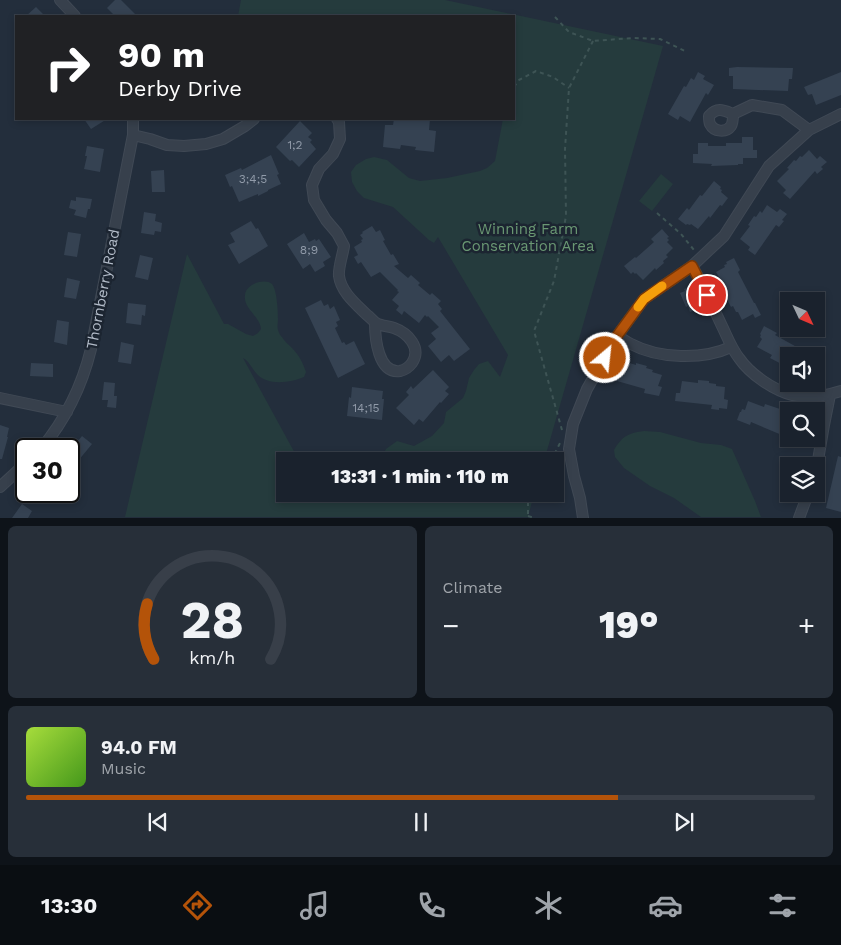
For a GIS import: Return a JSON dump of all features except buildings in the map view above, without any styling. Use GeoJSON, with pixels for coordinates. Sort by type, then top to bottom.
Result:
{"type":"FeatureCollection","features":[{"type":"Feature","properties":{"kind":"street"},"geometry":{"type":"LineString","coordinates":[[60,0],[74,15]]}},
{"type":"Feature","properties":{"kind":"street"},"geometry":{"type":"LineString","coordinates":[[733,114],[752,105],[782,110],[809,130]]}},
{"type":"Feature","properties":{"kind":"street"},"geometry":{"type":"LineString","coordinates":[[582,518],[580,498],[569,448],[573,424],[587,389],[617,336],[644,299],[692,266],[724,236],[769,166],[809,130],[841,114]]}},
{"type":"Feature","properties":{"kind":"street","name":"Thornberry Road"},"geometry":{"type":"LineString","coordinates":[[50,438],[67,412],[76,394],[92,349],[133,135],[133,120]]}},
{"type":"Feature","properties":{"kind":"street"},"geometry":{"type":"LineString","coordinates":[[133,135],[167,145],[206,144],[223,139],[253,120]]}},
{"type":"Feature","properties":{"kind":"street"},"geometry":{"type":"LineString","coordinates":[[338,120],[340,139],[333,154],[319,169],[315,177],[312,185],[314,200],[344,246],[338,274],[343,288],[351,299],[375,323],[404,333],[416,348],[415,358],[404,370],[395,371],[384,365],[380,357],[375,323]]}},
{"type":"Feature","properties":{"kind":"street"},"geometry":{"type":"LineString","coordinates":[[692,266],[731,347],[751,372],[778,389],[792,395],[821,396],[841,391]]}},
{"type":"Feature","properties":{"kind":"street"},"geometry":{"type":"LineString","coordinates":[[617,336],[632,345],[663,355],[688,356],[709,354],[731,347]]}},
{"type":"Feature","properties":{"kind":"street"},"geometry":{"type":"LineString","coordinates":[[819,457],[830,395]]}},
{"type":"Feature","properties":{"kind":"street"},"geometry":{"type":"LineString","coordinates":[[0,398],[67,412]]}},
{"type":"Feature","properties":{"kind":"street"},"geometry":{"type":"LineString","coordinates":[[0,488],[15,474]]}},
{"type":"Feature","properties":{"kind":"street"},"geometry":{"type":"LineString","coordinates":[[799,518],[805,502]]}},
{"type":"Feature","properties":{"kind":"path"},"geometry":{"type":"LineString","coordinates":[[555,17],[569,32],[593,41],[660,38],[687,52]]}},
{"type":"Feature","properties":{"kind":"path"},"geometry":{"type":"LineString","coordinates":[[564,435],[534,331],[554,281],[566,216],[565,149],[569,88],[593,41]]}},
{"type":"Feature","properties":{"kind":"path"},"geometry":{"type":"LineString","coordinates":[[515,86],[519,80],[536,71],[553,77],[569,88]]}},
{"type":"Feature","properties":{"kind":"path"},"geometry":{"type":"LineString","coordinates":[[657,212],[681,234],[701,258]]}},
{"type":"Feature","properties":{"kind":"path"},"geometry":{"type":"LineString","coordinates":[[556,452],[560,444]]}},
{"type":"Feature","properties":{"kind":"path"},"geometry":{"type":"LineString","coordinates":[[528,502],[528,516],[535,518]]}},
{"type":"Feature","properties":{"kind":"green space","name":"Winning Farm Conservation Area"},"geometry":{"type":"Polygon","coordinates":[[[241,0],[445,0],[663,46],[547,452],[384,452],[397,441],[414,446],[432,436],[444,423],[446,412],[463,398],[469,378],[479,364],[488,361],[500,377],[508,355],[438,237],[434,243],[393,207],[364,198],[352,182],[351,172],[356,165],[374,157],[387,160],[409,178],[420,181],[480,171],[495,161],[503,120],[515,120],[515,15],[238,15],[241,0]]]}},
{"type":"Feature","properties":{"kind":"green space"},"geometry":{"type":"Polygon","coordinates":[[[661,174],[673,184],[652,211],[639,201],[661,174]]]}},
{"type":"Feature","properties":{"kind":"green space"},"geometry":{"type":"Polygon","coordinates":[[[187,254],[224,324],[228,324],[246,334],[253,336],[261,329],[258,320],[245,300],[246,291],[257,283],[269,282],[272,284],[276,296],[278,331],[300,359],[306,372],[304,377],[292,381],[272,382],[260,377],[243,358],[294,452],[276,452],[276,502],[532,502],[528,517],[125,517],[187,254]]]}},
{"type":"Feature","properties":{"kind":"green space"},"geometry":{"type":"Polygon","coordinates":[[[644,431],[660,432],[732,449],[761,517],[701,517],[674,498],[650,486],[624,468],[615,457],[614,450],[626,436],[644,431]]]}},
{"type":"Feature","properties":{"kind":"slow traffic"},"geometry":{"type":"LineString","coordinates":[[638,307],[644,299],[662,286]]}},
{"type":"Feature","properties":{"kind":"route"},"geometry":{"type":"LineString","coordinates":[[605,358],[617,336],[644,299],[692,266],[707,295]]}}]}
